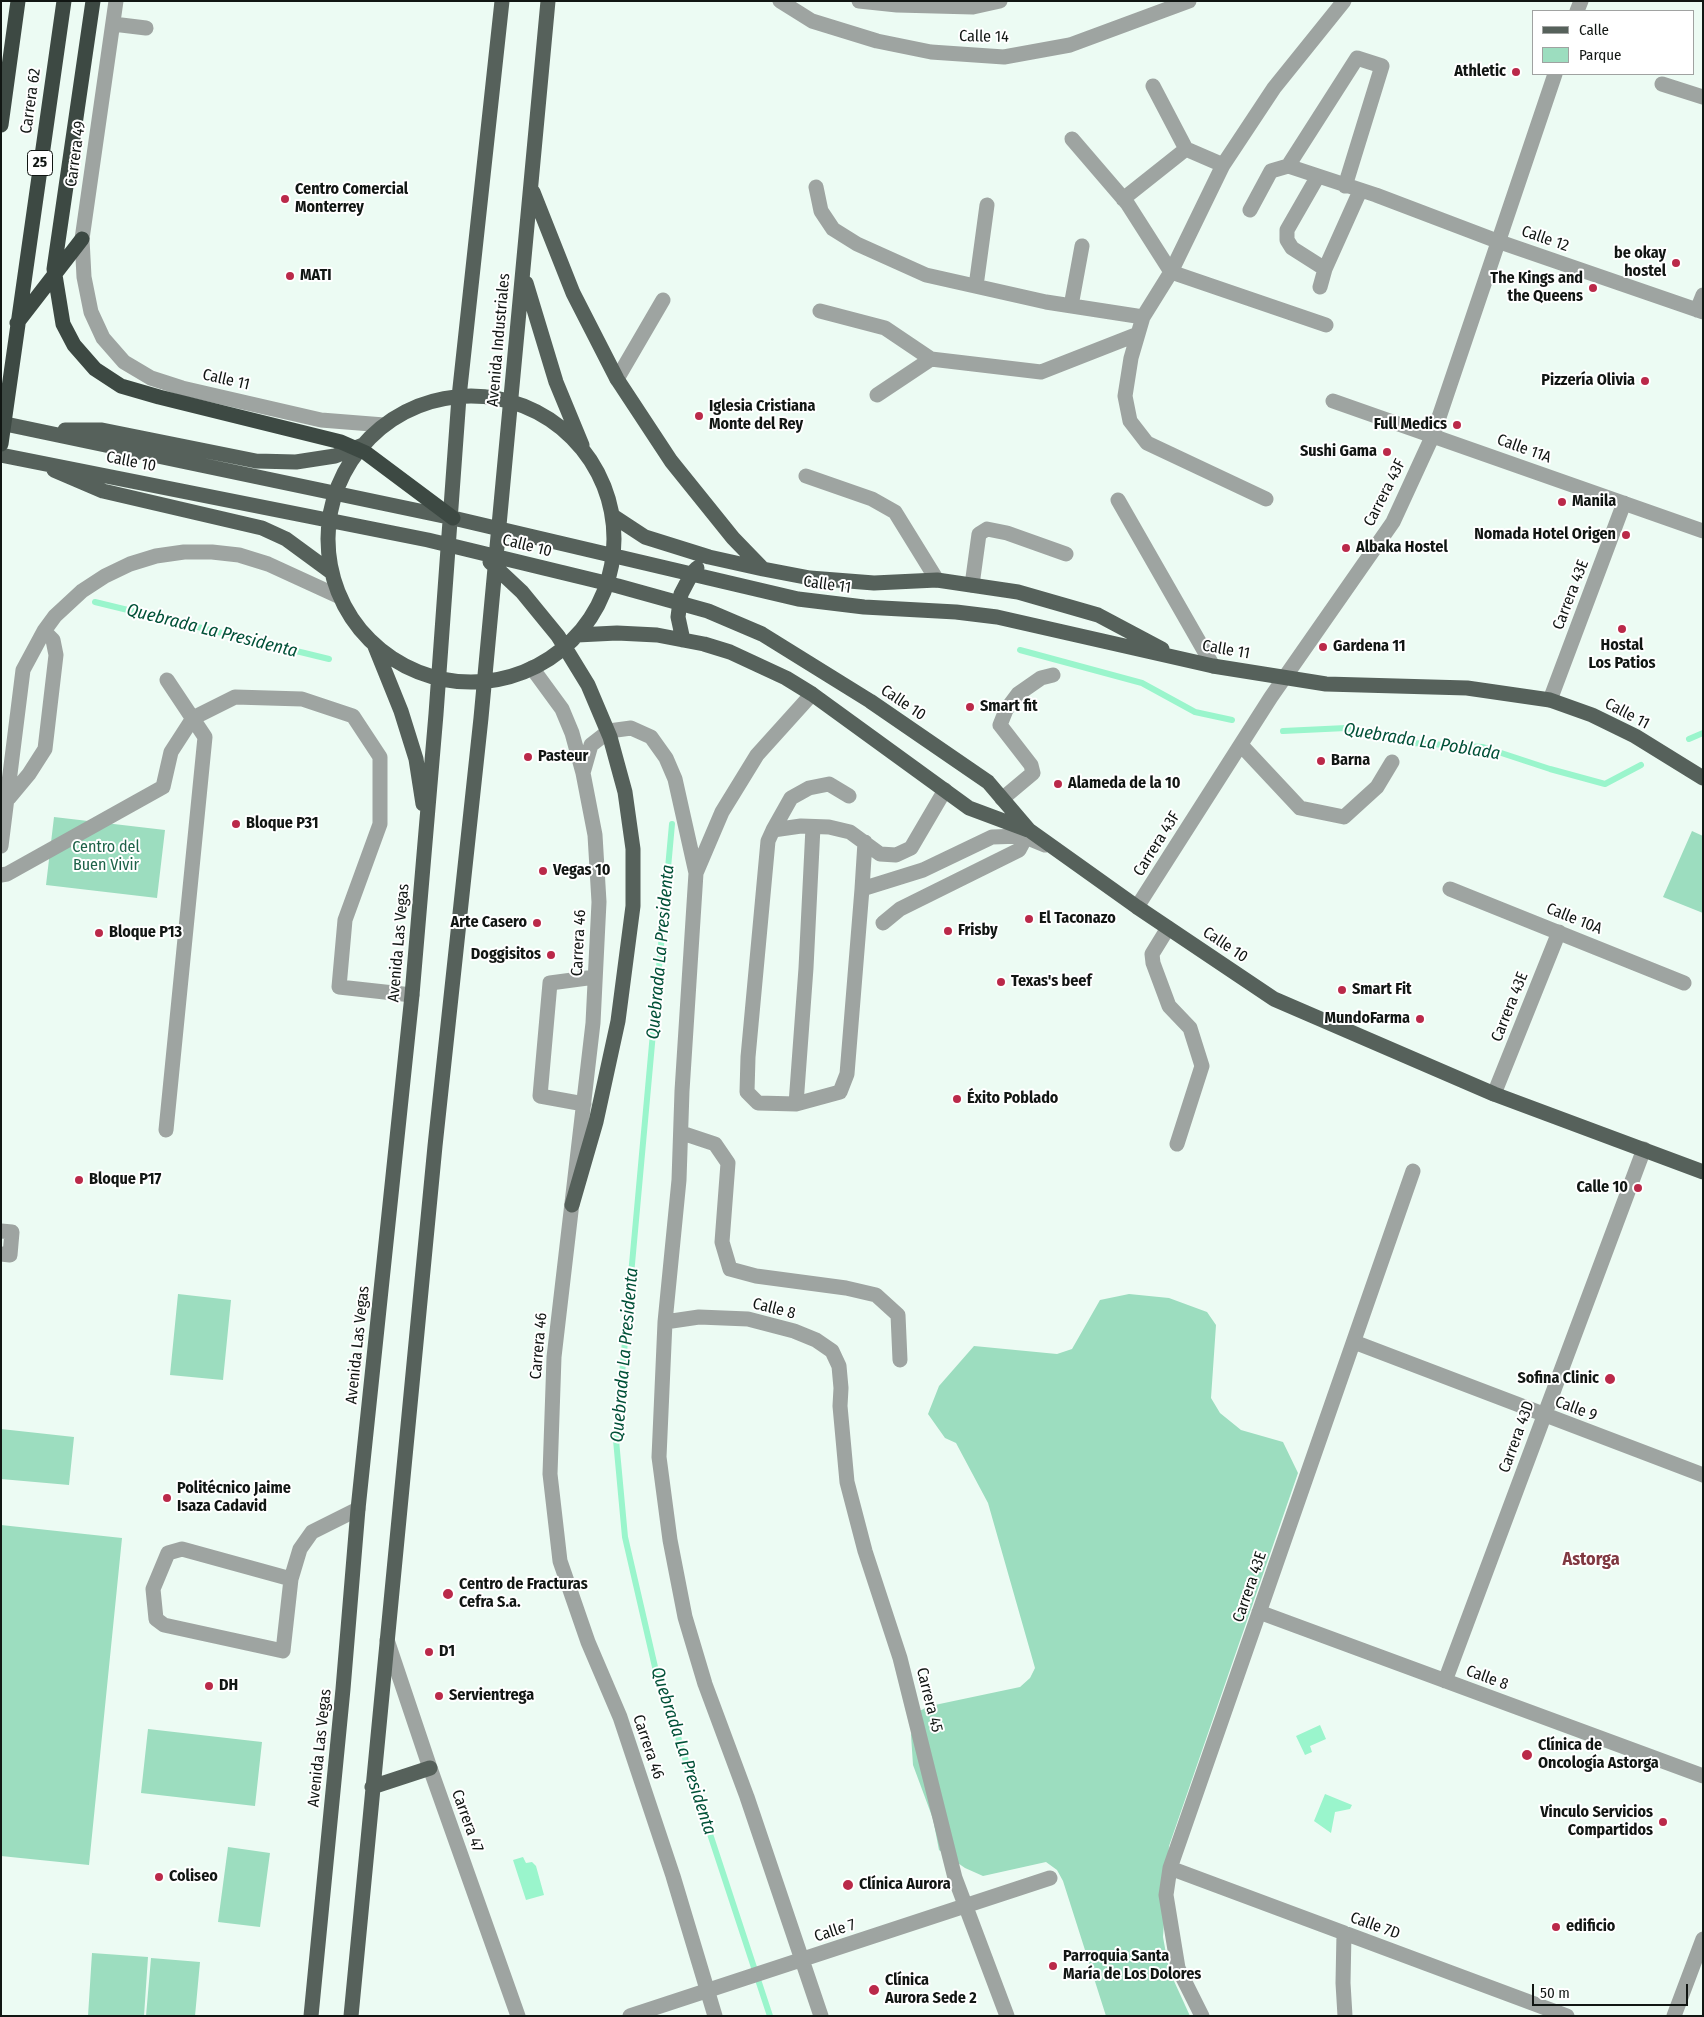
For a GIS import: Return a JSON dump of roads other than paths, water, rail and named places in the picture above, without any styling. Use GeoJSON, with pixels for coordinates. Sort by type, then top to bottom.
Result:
{"type":"FeatureCollection","features":[{"type":"Feature","properties":{"kind":"highway","name":"Carrera 62"},"geometry":{"type":"LineString","coordinates":[[1,125],[18,1]]}},
{"type":"Feature","properties":{"kind":"highway","name":"Carrera 62"},"geometry":{"type":"LineString","coordinates":[[1,444],[16,324],[64,1]]}},
{"type":"Feature","properties":{"kind":"highway"},"geometry":{"type":"LineString","coordinates":[[93,1],[54,269],[63,324],[74,345],[96,369],[121,386],[159,398],[341,442],[366,453],[453,518]]}},
{"type":"Feature","properties":{"kind":"highway"},"geometry":{"type":"LineString","coordinates":[[16,324],[82,239]]}},
{"type":"Feature","properties":{"kind":"main road","name":"Avenida Industriales"},"geometry":{"type":"LineString","coordinates":[[439,678],[459,397],[502,1]]}},
{"type":"Feature","properties":{"kind":"main road","name":"Avenida Industriales"},"geometry":{"type":"LineString","coordinates":[[484,681],[548,1]]}},
{"type":"Feature","properties":{"kind":"main road"},"geometry":{"type":"LineString","coordinates":[[531,187],[573,293],[617,379],[671,461],[733,538],[763,570]]}},
{"type":"Feature","properties":{"kind":"main road"},"geometry":{"type":"LineString","coordinates":[[523,272],[538,328],[556,382],[586,453],[603,483],[613,516],[614,559],[601,600],[577,635],[556,654],[532,668],[509,677],[484,681],[439,678],[404,666],[374,644],[354,622],[340,597],[331,572],[327,539],[332,505],[343,474],[363,446],[384,426],[419,406],[459,397],[486,397],[511,402],[552,421],[586,453]]}},
{"type":"Feature","properties":{"kind":"main road","name":"Calle 10"},"geometry":{"type":"LineString","coordinates":[[1,423],[453,518],[729,584]]}},
{"type":"Feature","properties":{"kind":"main road"},"geometry":{"type":"LineString","coordinates":[[38,430],[102,430],[256,461],[296,462],[312,460],[335,456],[363,446]]}},
{"type":"Feature","properties":{"kind":"main road","name":"Calle 10"},"geometry":{"type":"LineString","coordinates":[[1,455],[480,552],[682,603],[731,620],[762,634],[870,701],[988,782],[1027,834],[1055,849],[1136,907],[1274,1000],[1494,1094],[1703,1172]]}},
{"type":"Feature","properties":{"kind":"main road"},"geometry":{"type":"LineString","coordinates":[[34,461],[86,486],[262,528],[292,543],[331,572]]}},
{"type":"Feature","properties":{"kind":"main road"},"geometry":{"type":"LineString","coordinates":[[613,516],[645,537],[709,557],[763,570],[810,578],[874,583],[937,580],[1018,592],[1098,615],[1181,659]]}},
{"type":"Feature","properties":{"kind":"main road"},"geometry":{"type":"LineString","coordinates":[[480,552],[522,592],[558,636],[588,685],[610,737],[625,792],[633,848],[633,906],[618,1021],[596,1122],[572,1205]]}},
{"type":"Feature","properties":{"kind":"main road"},"geometry":{"type":"LineString","coordinates":[[683,640],[678,617],[681,594],[692,573],[709,557]]}},
{"type":"Feature","properties":{"kind":"main road","name":"Calle 11"},"geometry":{"type":"LineString","coordinates":[[729,584],[798,599],[864,608],[956,612],[997,617],[1213,666],[1339,686],[1467,688],[1550,700],[1592,715],[1635,736],[1703,778]]}},
{"type":"Feature","properties":{"kind":"main road"},"geometry":{"type":"LineString","coordinates":[[577,635],[617,633],[683,640],[730,652],[786,678],[812,694],[969,808],[1027,834]]}},
{"type":"Feature","properties":{"kind":"main road"},"geometry":{"type":"LineString","coordinates":[[374,644],[401,711],[416,759],[427,825]]}},
{"type":"Feature","properties":{"kind":"main road","name":"Avenida Las Vegas"},"geometry":{"type":"LineString","coordinates":[[310,2016],[343,1689],[358,1509],[412,995],[439,678]]}},
{"type":"Feature","properties":{"kind":"main road"},"geometry":{"type":"LineString","coordinates":[[350,2016],[386,1637],[484,681]]}},
{"type":"Feature","properties":{"kind":"main road"},"geometry":{"type":"LineString","coordinates":[[372,1787],[430,1768]]}},
{"type":"Feature","properties":{"kind":"street","name":"Carrera 49"},"geometry":{"type":"LineString","coordinates":[[91,312],[84,277],[82,239],[116,1]]}},
{"type":"Feature","properties":{"kind":"street","name":"Calle 14"},"geometry":{"type":"LineString","coordinates":[[780,1],[812,21],[877,41],[931,52],[1004,57],[1070,44],[1189,1]]}},
{"type":"Feature","properties":{"kind":"street","name":"Calle 14"},"geometry":{"type":"LineString","coordinates":[[859,1],[897,6],[973,4],[1000,1]]}},
{"type":"Feature","properties":{"kind":"street"},"geometry":{"type":"LineString","coordinates":[[1266,499],[1146,443],[1130,421],[1125,396],[1138,334],[1144,317],[1171,272],[1223,165],[1274,88],[1344,1]]}},
{"type":"Feature","properties":{"kind":"street"},"geometry":{"type":"LineString","coordinates":[[113,24],[146,28]]}},
{"type":"Feature","properties":{"kind":"street"},"geometry":{"type":"LineString","coordinates":[[1250,210],[1271,171],[1288,166],[1357,58],[1382,66],[1345,186]]}},
{"type":"Feature","properties":{"kind":"street","name":"Carrera 43F"},"geometry":{"type":"LineString","coordinates":[[1136,907],[1283,678],[1393,522],[1433,435],[1554,75]]}},
{"type":"Feature","properties":{"kind":"street"},"geometry":{"type":"LineString","coordinates":[[1662,84],[1703,97]]}},
{"type":"Feature","properties":{"kind":"street"},"geometry":{"type":"LineString","coordinates":[[1153,86],[1186,150],[1223,165]]}},
{"type":"Feature","properties":{"kind":"street"},"geometry":{"type":"LineString","coordinates":[[1072,139],[1123,198],[1171,272],[1326,325]]}},
{"type":"Feature","properties":{"kind":"street"},"geometry":{"type":"LineString","coordinates":[[1123,198],[1186,150]]}},
{"type":"Feature","properties":{"kind":"street","name":"Calle 12"},"geometry":{"type":"LineString","coordinates":[[1288,166],[1376,195],[1497,241],[1700,311]]}},
{"type":"Feature","properties":{"kind":"street"},"geometry":{"type":"LineString","coordinates":[[1318,176],[1287,230],[1287,240],[1292,248],[1325,269]]}},
{"type":"Feature","properties":{"kind":"street"},"geometry":{"type":"LineString","coordinates":[[816,187],[821,211],[833,229],[857,244],[926,274],[1071,306],[1144,317]]}},
{"type":"Feature","properties":{"kind":"street"},"geometry":{"type":"LineString","coordinates":[[1320,287],[1325,269],[1360,191]]}},
{"type":"Feature","properties":{"kind":"street"},"geometry":{"type":"LineString","coordinates":[[976,286],[987,206]]}},
{"type":"Feature","properties":{"kind":"street"},"geometry":{"type":"LineString","coordinates":[[1071,306],[1082,246]]}},
{"type":"Feature","properties":{"kind":"street"},"geometry":{"type":"LineString","coordinates":[[1700,311],[1703,295]]}},
{"type":"Feature","properties":{"kind":"street"},"geometry":{"type":"LineString","coordinates":[[617,379],[663,300]]}},
{"type":"Feature","properties":{"kind":"street"},"geometry":{"type":"LineString","coordinates":[[820,311],[885,328],[931,359],[1041,372],[1138,334]]}},
{"type":"Feature","properties":{"kind":"street","name":"Calle 11"},"geometry":{"type":"LineString","coordinates":[[91,312],[103,338],[124,362],[151,378],[182,388],[321,420],[384,426]]}},
{"type":"Feature","properties":{"kind":"street"},"geometry":{"type":"LineString","coordinates":[[877,395],[931,359]]}},
{"type":"Feature","properties":{"kind":"street","name":"Calle 11A"},"geometry":{"type":"LineString","coordinates":[[1333,401],[1703,531]]}},
{"type":"Feature","properties":{"kind":"street"},"geometry":{"type":"LineString","coordinates":[[806,476],[872,499],[895,512],[937,580]]}},
{"type":"Feature","properties":{"kind":"street"},"geometry":{"type":"LineString","coordinates":[[1118,500],[1213,666]]}},
{"type":"Feature","properties":{"kind":"street","name":"Carrera 43E"},"geometry":{"type":"LineString","coordinates":[[1550,700],[1624,503]]}},
{"type":"Feature","properties":{"kind":"street"},"geometry":{"type":"LineString","coordinates":[[972,585],[979,534],[987,529],[1007,532],[1066,554]]}},
{"type":"Feature","properties":{"kind":"street"},"geometry":{"type":"LineString","coordinates":[[1,846],[9,798],[23,670],[44,631],[68,603],[105,576],[139,561],[184,552],[212,552],[239,555],[268,564],[340,597]]}},
{"type":"Feature","properties":{"kind":"street"},"geometry":{"type":"LineString","coordinates":[[9,798],[30,774],[45,749],[56,655],[53,640],[44,631]]}},
{"type":"Feature","properties":{"kind":"street","name":"Carrera 46"},"geometry":{"type":"LineString","coordinates":[[532,668],[562,709],[572,733],[583,772],[595,835],[599,902],[593,1023],[554,1357],[550,1474],[560,1561],[588,1642],[623,1726],[673,1876],[715,2016]]}},
{"type":"Feature","properties":{"kind":"street"},"geometry":{"type":"LineString","coordinates":[[1002,799],[1033,772],[1032,765],[1000,725],[1006,710],[1018,694],[1042,678],[1052,675]]}},
{"type":"Feature","properties":{"kind":"street"},"geometry":{"type":"LineString","coordinates":[[166,1130],[205,737],[167,680]]}},
{"type":"Feature","properties":{"kind":"street"},"geometry":{"type":"LineString","coordinates":[[696,873],[722,812],[757,755],[812,694]]}},
{"type":"Feature","properties":{"kind":"street"},"geometry":{"type":"LineString","coordinates":[[1,875],[7,874],[163,787],[171,752],[193,718],[236,697],[302,699],[353,716],[380,757],[380,824],[345,920],[339,987],[412,995]]}},
{"type":"Feature","properties":{"kind":"street"},"geometry":{"type":"LineString","coordinates":[[583,772],[592,745],[610,731],[630,728],[651,737],[666,758],[676,779],[696,873],[682,1091],[682,1134],[665,1322],[658,1457],[670,1540],[685,1617],[705,1684],[747,1797],[821,2016]]}},
{"type":"Feature","properties":{"kind":"street"},"geometry":{"type":"LineString","coordinates":[[1241,745],[1268,777],[1300,808],[1344,818],[1377,787],[1392,762]]}},
{"type":"Feature","properties":{"kind":"street"},"geometry":{"type":"LineString","coordinates":[[849,796],[829,784],[809,788],[790,798],[768,841],[752,1007],[747,1092],[758,1103],[796,1104],[840,1092],[846,1074],[865,842]]}},
{"type":"Feature","properties":{"kind":"street"},"geometry":{"type":"LineString","coordinates":[[773,830],[813,827],[850,832],[880,854],[896,855],[911,848],[945,790]]}},
{"type":"Feature","properties":{"kind":"street"},"geometry":{"type":"LineString","coordinates":[[796,1104],[806,968],[813,827]]}},
{"type":"Feature","properties":{"kind":"street"},"geometry":{"type":"LineString","coordinates":[[862,889],[923,870],[992,838],[1027,834]]}},
{"type":"Feature","properties":{"kind":"street"},"geometry":{"type":"LineString","coordinates":[[883,924],[900,909],[1019,850],[1027,834]]}},
{"type":"Feature","properties":{"kind":"street","name":"Calle 10A"},"geometry":{"type":"LineString","coordinates":[[1450,889],[1684,982]]}},
{"type":"Feature","properties":{"kind":"street"},"geometry":{"type":"LineString","coordinates":[[1168,928],[1152,954],[1153,963],[1169,1006],[1190,1028],[1202,1066],[1177,1144]]}},
{"type":"Feature","properties":{"kind":"street","name":"Carrera 43E"},"geometry":{"type":"LineString","coordinates":[[1494,1094],[1558,932]]}},
{"type":"Feature","properties":{"kind":"street"},"geometry":{"type":"LineString","coordinates":[[584,1104],[540,1096],[550,982],[595,977]]}},
{"type":"Feature","properties":{"kind":"street"},"geometry":{"type":"LineString","coordinates":[[682,1134],[715,1144],[728,1163],[722,1242],[730,1269],[756,1276],[846,1288],[876,1296],[898,1315],[900,1360]]}},
{"type":"Feature","properties":{"kind":"street","name":"Carrera 43D"},"geometry":{"type":"LineString","coordinates":[[1445,1681],[1644,1149]]}},
{"type":"Feature","properties":{"kind":"street","name":"Carrera 43E"},"geometry":{"type":"LineString","coordinates":[[1202,2016],[1178,1968],[1166,1895],[1170,1868],[1413,1172]]}},
{"type":"Feature","properties":{"kind":"street"},"geometry":{"type":"LineString","coordinates":[[1,1231],[12,1232],[10,1255],[1,1254]]}},
{"type":"Feature","properties":{"kind":"street","name":"Calle 8"},"geometry":{"type":"LineString","coordinates":[[665,1322],[699,1317],[724,1317],[748,1319],[794,1331],[816,1340],[832,1351],[839,1366],[841,1388]]}},
{"type":"Feature","properties":{"kind":"street","name":"Calle 9"},"geometry":{"type":"LineString","coordinates":[[1354,1342],[1703,1475]]}},
{"type":"Feature","properties":{"kind":"street","name":"Carrera 45"},"geometry":{"type":"LineString","coordinates":[[841,1388],[840,1406],[846,1482],[864,1551],[900,1658],[955,1878],[1008,2016]]}},
{"type":"Feature","properties":{"kind":"street"},"geometry":{"type":"LineString","coordinates":[[292,1579],[182,1549],[168,1553],[153,1589],[156,1619],[164,1625],[283,1651],[292,1579],[300,1549],[312,1532],[358,1509]]}},
{"type":"Feature","properties":{"kind":"street","name":"Calle 8"},"geometry":{"type":"LineString","coordinates":[[1259,1612],[1703,1776]]}},
{"type":"Feature","properties":{"kind":"street","name":"Carrera 47"},"geometry":{"type":"LineString","coordinates":[[386,1637],[430,1768],[518,2016]]}},
{"type":"Feature","properties":{"kind":"street","name":"Calle 7D"},"geometry":{"type":"LineString","coordinates":[[1170,1868],[1567,2016]]}},
{"type":"Feature","properties":{"kind":"street","name":"Calle 7"},"geometry":{"type":"LineString","coordinates":[[630,2016],[1050,1878]]}},
{"type":"Feature","properties":{"kind":"street"},"geometry":{"type":"LineString","coordinates":[[1344,1933],[1342,1983],[1345,2016]]}},
{"type":"Feature","properties":{"kind":"street"},"geometry":{"type":"LineString","coordinates":[[1674,2016],[1703,1939]]}},
{"type":"Feature","properties":{"kind":"waterway","name":"Quebrada La Presidenta"},"geometry":{"type":"LineString","coordinates":[[95,602],[329,659]]}},
{"type":"Feature","properties":{"kind":"waterway","name":"Quebrada La Poblada"},"geometry":{"type":"LineString","coordinates":[[1020,650],[1142,683],[1195,712],[1232,720]]}},
{"type":"Feature","properties":{"kind":"waterway","name":"Quebrada La Poblada"},"geometry":{"type":"LineString","coordinates":[[1283,731],[1346,728],[1412,743],[1483,747],[1550,769],[1605,784],[1641,765]]}},
{"type":"Feature","properties":{"kind":"waterway","name":"Quebrada La Poblada"},"geometry":{"type":"LineString","coordinates":[[1689,739],[1703,733]]}},
{"type":"Feature","properties":{"kind":"waterway","name":"Quebrada La Presidenta"},"geometry":{"type":"LineString","coordinates":[[672,824],[616,1440],[625,1537],[655,1667],[770,2016]]}},
{"type":"Feature","properties":{"kind":"place","name":"Athletic"},"geometry":{"type":"Point","coordinates":[1516,72]}},
{"type":"Feature","properties":{"kind":"place","name":"Centro Comercial Monterrey"},"geometry":{"type":"Point","coordinates":[285,199]}},
{"type":"Feature","properties":{"kind":"place","name":"be okay hostel"},"geometry":{"type":"Point","coordinates":[1676,263]}},
{"type":"Feature","properties":{"kind":"place","name":"MATI"},"geometry":{"type":"Point","coordinates":[290,276]}},
{"type":"Feature","properties":{"kind":"place","name":"The Kings and the Queens"},"geometry":{"type":"Point","coordinates":[1593,288]}},
{"type":"Feature","properties":{"kind":"place","name":"Pizzería Olivia"},"geometry":{"type":"Point","coordinates":[1645,381]}},
{"type":"Feature","properties":{"kind":"place","name":"Iglesia Cristiana Monte del Rey"},"geometry":{"type":"Point","coordinates":[699,416]}},
{"type":"Feature","properties":{"kind":"place","name":"Full Medics"},"geometry":{"type":"Point","coordinates":[1457,425]}},
{"type":"Feature","properties":{"kind":"place","name":"Sushi Gama"},"geometry":{"type":"Point","coordinates":[1387,452]}},
{"type":"Feature","properties":{"kind":"place","name":"Manila"},"geometry":{"type":"Point","coordinates":[1562,502]}},
{"type":"Feature","properties":{"kind":"place","name":"Nomada Hotel Origen"},"geometry":{"type":"Point","coordinates":[1626,535]}},
{"type":"Feature","properties":{"kind":"place","name":"Albaka Hostel"},"geometry":{"type":"Point","coordinates":[1346,548]}},
{"type":"Feature","properties":{"kind":"place","name":"Hostal Los Patios"},"geometry":{"type":"Point","coordinates":[1622,629]}},
{"type":"Feature","properties":{"kind":"place","name":"Gardena 11"},"geometry":{"type":"Point","coordinates":[1323,647]}},
{"type":"Feature","properties":{"kind":"place","name":"Smart fit"},"geometry":{"type":"Point","coordinates":[970,707]}},
{"type":"Feature","properties":{"kind":"place","name":"Pasteur"},"geometry":{"type":"Point","coordinates":[528,757]}},
{"type":"Feature","properties":{"kind":"place","name":"Barna"},"geometry":{"type":"Point","coordinates":[1321,761]}},
{"type":"Feature","properties":{"kind":"place","name":"Alameda de la 10"},"geometry":{"type":"Point","coordinates":[1058,784]}},
{"type":"Feature","properties":{"kind":"place","name":"Bloque P31"},"geometry":{"type":"Point","coordinates":[236,824]}},
{"type":"Feature","properties":{"kind":"place","name":"Vegas 10"},"geometry":{"type":"Point","coordinates":[543,871]}},
{"type":"Feature","properties":{"kind":"place","name":"El Taconazo"},"geometry":{"type":"Point","coordinates":[1029,919]}},
{"type":"Feature","properties":{"kind":"place","name":"Arte Casero"},"geometry":{"type":"Point","coordinates":[537,923]}},
{"type":"Feature","properties":{"kind":"place","name":"Frisby"},"geometry":{"type":"Point","coordinates":[948,931]}},
{"type":"Feature","properties":{"kind":"place","name":"Bloque P13"},"geometry":{"type":"Point","coordinates":[99,933]}},
{"type":"Feature","properties":{"kind":"place","name":"Doggisitos"},"geometry":{"type":"Point","coordinates":[551,955]}},
{"type":"Feature","properties":{"kind":"place","name":"Texas's beef"},"geometry":{"type":"Point","coordinates":[1001,982]}},
{"type":"Feature","properties":{"kind":"place","name":"Smart Fit"},"geometry":{"type":"Point","coordinates":[1342,990]}},
{"type":"Feature","properties":{"kind":"place","name":"MundoFarma"},"geometry":{"type":"Point","coordinates":[1420,1019]}},
{"type":"Feature","properties":{"kind":"place","name":"Éxito Poblado"},"geometry":{"type":"Point","coordinates":[957,1099]}},
{"type":"Feature","properties":{"kind":"place","name":"Bloque P17"},"geometry":{"type":"Point","coordinates":[79,1180]}},
{"type":"Feature","properties":{"kind":"place","name":"Calle 10"},"geometry":{"type":"Point","coordinates":[1638,1188]}},
{"type":"Feature","properties":{"kind":"place","name":"Sofina Clinic"},"geometry":{"type":"Point","coordinates":[1610,1379]}},
{"type":"Feature","properties":{"kind":"place","name":"Politécnico Jaime Isaza Cadavid"},"geometry":{"type":"Point","coordinates":[167,1498]}},
{"type":"Feature","properties":{"kind":"place","name":"Centro de Fracturas Cefra S.a."},"geometry":{"type":"Point","coordinates":[448,1594]}},
{"type":"Feature","properties":{"kind":"place","name":"D1"},"geometry":{"type":"Point","coordinates":[429,1652]}},
{"type":"Feature","properties":{"kind":"place","name":"DH"},"geometry":{"type":"Point","coordinates":[209,1686]}},
{"type":"Feature","properties":{"kind":"place","name":"Servientrega"},"geometry":{"type":"Point","coordinates":[439,1696]}},
{"type":"Feature","properties":{"kind":"place","name":"Clínica de Oncología Astorga"},"geometry":{"type":"Point","coordinates":[1527,1755]}},
{"type":"Feature","properties":{"kind":"place","name":"Vinculo Servicios Compartidos"},"geometry":{"type":"Point","coordinates":[1663,1822]}},
{"type":"Feature","properties":{"kind":"place","name":"Coliseo"},"geometry":{"type":"Point","coordinates":[159,1877]}},
{"type":"Feature","properties":{"kind":"place","name":"Clínica Aurora"},"geometry":{"type":"Point","coordinates":[848,1885]}},
{"type":"Feature","properties":{"kind":"place","name":"edificio"},"geometry":{"type":"Point","coordinates":[1556,1927]}},
{"type":"Feature","properties":{"kind":"place","name":"Parroquia Santa María de Los Dolores"},"geometry":{"type":"Point","coordinates":[1053,1966]}},
{"type":"Feature","properties":{"kind":"place","name":"Clínica Aurora Sede 2"},"geometry":{"type":"Point","coordinates":[874,1990]}},
{"type":"Feature","properties":{"kind":"district","name":"Astorga"},"geometry":{"type":"Point","coordinates":[1591,1560]}},
{"type":"Feature","properties":{"kind":"park label","name":"Centro del Buen Vivir"},"geometry":{"type":"Point","coordinates":[106,857]}}]}
